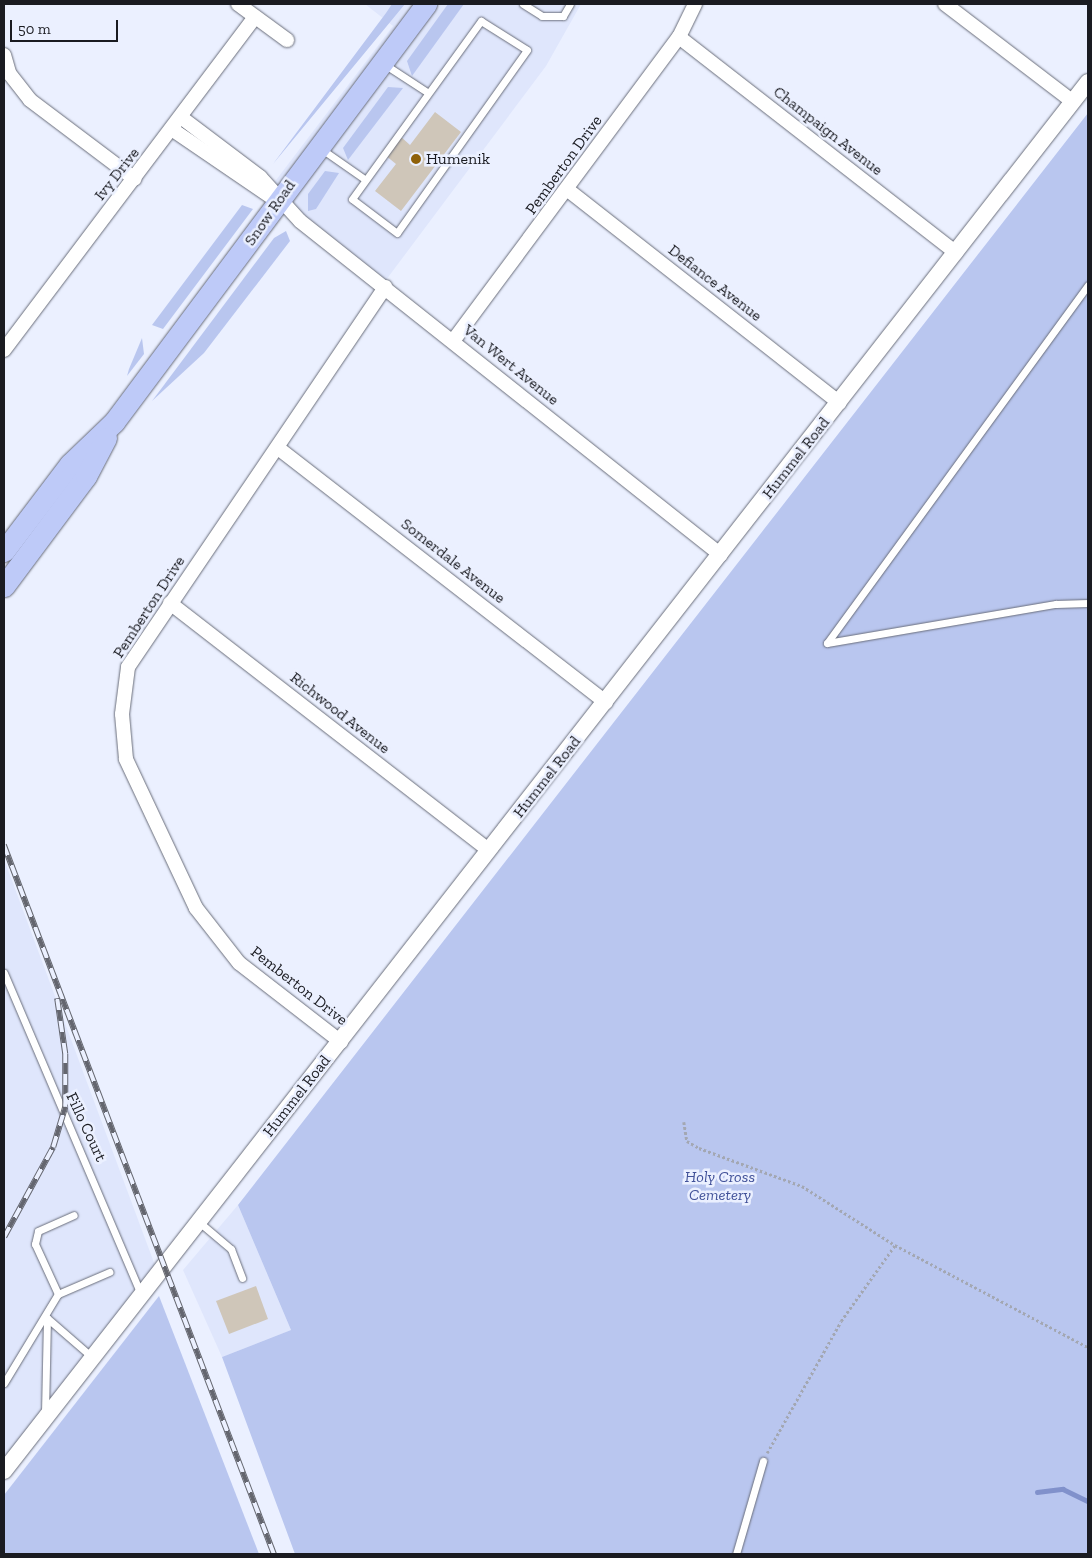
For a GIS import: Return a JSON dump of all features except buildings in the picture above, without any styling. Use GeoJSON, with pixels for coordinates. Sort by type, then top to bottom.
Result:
{"type":"FeatureCollection","features":[{"type":"Feature","properties":{"kind":"main road","name":"Snow Road"},"geometry":{"type":"LineString","coordinates":[[4,586],[86,476],[114,422],[317,147],[426,4]]}},
{"type":"Feature","properties":{"kind":"main road","name":"Snow Road"},"geometry":{"type":"LineString","coordinates":[[4,551],[70,464],[114,422]]}},
{"type":"Feature","properties":{"kind":"street"},"geometry":{"type":"LineString","coordinates":[[238,4],[287,40]]}},
{"type":"Feature","properties":{"kind":"street","name":"Pemberton Drive"},"geometry":{"type":"LineString","coordinates":[[454,341],[568,190],[679,36],[695,4]]}},
{"type":"Feature","properties":{"kind":"street"},"geometry":{"type":"LineString","coordinates":[[945,4],[1073,102]]}},
{"type":"Feature","properties":{"kind":"street","name":"Ivy Drive"},"geometry":{"type":"LineString","coordinates":[[4,350],[173,130],[255,17]]}},
{"type":"Feature","properties":{"kind":"street","name":"Champaign Avenue"},"geometry":{"type":"LineString","coordinates":[[679,36],[956,253]]}},
{"type":"Feature","properties":{"kind":"street"},"geometry":{"type":"LineString","coordinates":[[4,54],[9,74],[30,100],[135,179]]}},
{"type":"Feature","properties":{"kind":"street","name":"Hummel Road"},"geometry":{"type":"LineString","coordinates":[[4,1471],[840,403],[1088,82]]}},
{"type":"Feature","properties":{"kind":"street","name":"Van Wert Avenue"},"geometry":{"type":"LineString","coordinates":[[182,118],[260,177],[279,201]]}},
{"type":"Feature","properties":{"kind":"street","name":"Van Wert Avenue"},"geometry":{"type":"LineString","coordinates":[[173,130],[279,201],[721,555]]}},
{"type":"Feature","properties":{"kind":"street","name":"Defiance Avenue"},"geometry":{"type":"LineString","coordinates":[[568,190],[840,403]]}},
{"type":"Feature","properties":{"kind":"street","name":"Pemberton Drive"},"geometry":{"type":"LineString","coordinates":[[341,1042],[240,963],[196,908],[126,759],[122,714],[128,667],[170,603],[278,448],[385,287]]}},
{"type":"Feature","properties":{"kind":"street","name":"Somerdale Avenue"},"geometry":{"type":"LineString","coordinates":[[278,448],[606,702]]}},
{"type":"Feature","properties":{"kind":"street","name":"Richwood Avenue"},"geometry":{"type":"LineString","coordinates":[[170,603],[489,850]]}},
{"type":"Feature","properties":{"kind":"lane"},"geometry":{"type":"LineString","coordinates":[[523,4],[542,16],[563,16],[570,4]]}},
{"type":"Feature","properties":{"kind":"lane"},"geometry":{"type":"LineString","coordinates":[[481,21],[527,50],[397,232],[352,199],[363,178],[427,92],[481,21]]}},
{"type":"Feature","properties":{"kind":"lane"},"geometry":{"type":"LineString","coordinates":[[381,62],[427,92]]}},
{"type":"Feature","properties":{"kind":"lane"},"geometry":{"type":"LineString","coordinates":[[317,147],[363,178]]}},
{"type":"Feature","properties":{"kind":"lane"},"geometry":{"type":"LineString","coordinates":[[1088,285],[826,643],[1056,604],[1088,603]]}},
{"type":"Feature","properties":{"kind":"lane","name":"Fillo Court"},"geometry":{"type":"LineString","coordinates":[[4,973],[141,1294]]}},
{"type":"Feature","properties":{"kind":"lane"},"geometry":{"type":"LineString","coordinates":[[58,1294],[35,1244],[36,1238],[38,1231],[74,1215]]}},
{"type":"Feature","properties":{"kind":"lane"},"geometry":{"type":"LineString","coordinates":[[199,1221],[231,1249],[242,1278]]}},
{"type":"Feature","properties":{"kind":"lane"},"geometry":{"type":"LineString","coordinates":[[4,1383],[47,1318],[58,1294],[109,1272]]}},
{"type":"Feature","properties":{"kind":"lane"},"geometry":{"type":"LineString","coordinates":[[47,1318],[92,1357]]}},
{"type":"Feature","properties":{"kind":"lane"},"geometry":{"type":"LineString","coordinates":[[44,1419],[47,1318]]}},
{"type":"Feature","properties":{"kind":"lane"},"geometry":{"type":"LineString","coordinates":[[736,1554],[763,1461]]}},
{"type":"Feature","properties":{"kind":"path"},"geometry":{"type":"LineString","coordinates":[[684,1122],[687,1141],[699,1148],[794,1183],[895,1245],[1088,1347]]}},
{"type":"Feature","properties":{"kind":"path"},"geometry":{"type":"LineString","coordinates":[[763,1461],[841,1321],[895,1245]]}},
{"type":"Feature","properties":{"kind":"shaded area"},"geometry":{"type":"Polygon","coordinates":[[[365,4],[581,4],[546,66],[386,280],[270,188],[393,26],[365,4]]]}},
{"type":"Feature","properties":{"kind":"shaded area"},"geometry":{"type":"Polygon","coordinates":[[[4,859],[156,1268],[4,1464],[4,859]]]}},
{"type":"Feature","properties":{"kind":"shaded area"},"geometry":{"type":"Polygon","coordinates":[[[238,1205],[291,1330],[222,1357],[183,1270],[238,1205]]]}},
{"type":"Feature","properties":{"kind":"green space"},"geometry":{"type":"Polygon","coordinates":[[[392,4],[405,4],[273,164],[386,13],[392,4]]]}},
{"type":"Feature","properties":{"kind":"green space"},"geometry":{"type":"Polygon","coordinates":[[[448,4],[464,4],[412,76],[407,61],[448,4]]]}},
{"type":"Feature","properties":{"kind":"green space"},"geometry":{"type":"Polygon","coordinates":[[[388,87],[403,88],[348,160],[343,148],[388,87]]]}},
{"type":"Feature","properties":{"kind":"green space","name":"Holy Cross Cemetery"},"geometry":{"type":"Polygon","coordinates":[[[1088,113],[1088,1554],[295,1554],[222,1357],[291,1330],[238,1205],[1088,113]]]}},
{"type":"Feature","properties":{"kind":"green space"},"geometry":{"type":"Polygon","coordinates":[[[325,171],[339,173],[316,209],[308,211],[308,194],[325,171]]]}},
{"type":"Feature","properties":{"kind":"green space"},"geometry":{"type":"Polygon","coordinates":[[[242,205],[253,209],[163,329],[152,325],[242,205]]]}},
{"type":"Feature","properties":{"kind":"green space"},"geometry":{"type":"Polygon","coordinates":[[[286,231],[290,241],[204,353],[152,401],[274,238],[286,231]]]}},
{"type":"Feature","properties":{"kind":"green space"},"geometry":{"type":"Polygon","coordinates":[[[142,338],[144,354],[127,376],[129,369],[142,338]]]}},
{"type":"Feature","properties":{"kind":"green space"},"geometry":{"type":"Polygon","coordinates":[[[159,1296],[259,1554],[4,1554],[4,1495],[159,1296]]]}},
{"type":"Feature","properties":{"kind":"waterway"},"geometry":{"type":"LineString","coordinates":[[1037,1492],[1063,1489],[1088,1501]]}},
{"type":"Feature","properties":{"kind":"railway"},"geometry":{"type":"LineString","coordinates":[[4,845],[274,1554]]}},
{"type":"Feature","properties":{"kind":"railway"},"geometry":{"type":"LineString","coordinates":[[4,1237],[53,1147],[65,1107],[65,1054],[57,999]]}},
{"type":"Feature","properties":{"kind":"place","name":"Humenik"},"geometry":{"type":"Point","coordinates":[416,159]}}]}
